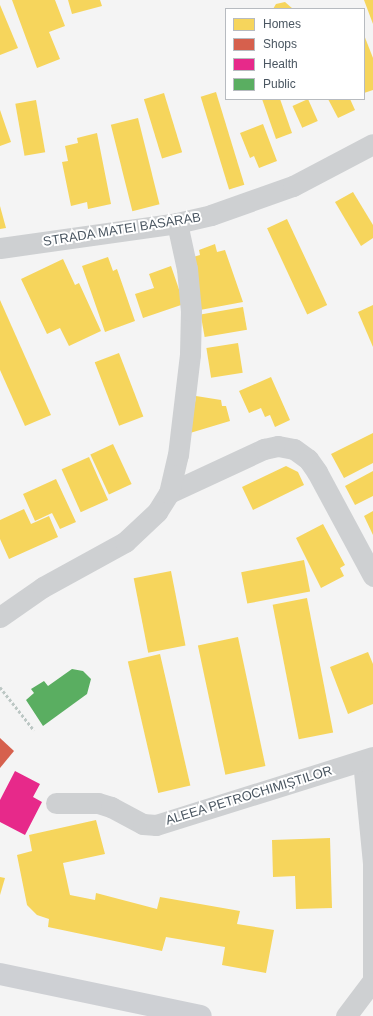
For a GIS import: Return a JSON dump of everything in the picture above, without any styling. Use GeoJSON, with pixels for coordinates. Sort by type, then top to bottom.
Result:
{"type":"FeatureCollection","features":[{"type":"Feature","properties":{"kind":"main road"},"geometry":{"type":"LineString","coordinates":[[0,974],[201,1016]]}},
{"type":"Feature","properties":{"kind":"street","name":"STRADA MATEI BASARAB"},"geometry":{"type":"LineString","coordinates":[[0,248],[178,223],[252,202],[293,186],[373,144]]}},
{"type":"Feature","properties":{"kind":"street"},"geometry":{"type":"LineString","coordinates":[[0,617],[43,588],[125,542],[157,512],[169,493],[178,455],[190,354],[191,311],[187,269],[178,223]]}},
{"type":"Feature","properties":{"kind":"street"},"geometry":{"type":"LineString","coordinates":[[169,493],[264,449],[278,446],[294,449],[308,458],[317,472],[373,576]]}},
{"type":"Feature","properties":{"kind":"street"},"geometry":{"type":"LineString","coordinates":[[346,1016],[372,985],[373,863],[368,759]]}},
{"type":"Feature","properties":{"kind":"street","name":"ALEEA PETROCHIMIȘTILOR"},"geometry":{"type":"LineString","coordinates":[[56,803],[98,803],[111,806],[139,822],[156,825],[368,759]]}},
{"type":"Feature","properties":{"kind":"path"},"geometry":{"type":"LineString","coordinates":[[0,687],[34,730]]}},
{"type":"Feature","properties":{"kind":"building: Homes"},"geometry":{"type":"Polygon","coordinates":[[[12,0],[55,0],[65,26],[49,32],[60,59],[37,68],[12,0]]]}},
{"type":"Feature","properties":{"kind":"building: Homes"},"geometry":{"type":"Polygon","coordinates":[[[68,0],[100,0],[102,6],[72,14],[68,0]]]}},
{"type":"Feature","properties":{"kind":"building: Homes"},"geometry":{"type":"Polygon","coordinates":[[[364,0],[373,0],[373,24],[364,0]]]}},
{"type":"Feature","properties":{"kind":"building: Homes"},"geometry":{"type":"Polygon","coordinates":[[[285,2],[292,8],[274,8],[276,4],[285,2]]]}},
{"type":"Feature","properties":{"kind":"building: Homes"},"geometry":{"type":"Polygon","coordinates":[[[0,5],[18,48],[0,55],[0,5]]]}},
{"type":"Feature","properties":{"kind":"building: Homes"},"geometry":{"type":"Polygon","coordinates":[[[365,38],[373,58],[373,90],[365,93],[365,38]]]}},
{"type":"Feature","properties":{"kind":"building: Homes"},"geometry":{"type":"Polygon","coordinates":[[[216,92],[244,185],[229,189],[201,97],[216,92]]]}},
{"type":"Feature","properties":{"kind":"building: Homes"},"geometry":{"type":"Polygon","coordinates":[[[164,93],[182,152],[162,158],[144,99],[164,93]]]}},
{"type":"Feature","properties":{"kind":"building: Homes"},"geometry":{"type":"Polygon","coordinates":[[[36,100],[45,152],[25,156],[15,104],[36,100]]]}},
{"type":"Feature","properties":{"kind":"building: Homes"},"geometry":{"type":"Polygon","coordinates":[[[262,100],[280,100],[292,133],[276,139],[262,100]]]}},
{"type":"Feature","properties":{"kind":"building: Homes"},"geometry":{"type":"Polygon","coordinates":[[[308,100],[318,121],[302,128],[292,106],[308,100]]]}},
{"type":"Feature","properties":{"kind":"building: Homes"},"geometry":{"type":"Polygon","coordinates":[[[329,100],[350,100],[355,110],[338,118],[329,100]]]}},
{"type":"Feature","properties":{"kind":"building: Homes"},"geometry":{"type":"Polygon","coordinates":[[[0,110],[11,142],[0,146],[0,110]]]}},
{"type":"Feature","properties":{"kind":"building: Homes"},"geometry":{"type":"Polygon","coordinates":[[[138,118],[160,204],[132,211],[111,125],[138,118]]]}},
{"type":"Feature","properties":{"kind":"building: Homes"},"geometry":{"type":"Polygon","coordinates":[[[263,124],[277,161],[259,168],[254,156],[250,158],[240,133],[263,124]]]}},
{"type":"Feature","properties":{"kind":"building: Homes"},"geometry":{"type":"Polygon","coordinates":[[[97,133],[111,204],[88,209],[87,202],[71,206],[62,162],[68,161],[65,146],[78,143],[77,138],[97,133]]]}},
{"type":"Feature","properties":{"kind":"building: Homes"},"geometry":{"type":"Polygon","coordinates":[[[353,192],[373,225],[373,238],[361,246],[335,202],[353,192]]]}},
{"type":"Feature","properties":{"kind":"building: Homes"},"geometry":{"type":"Polygon","coordinates":[[[0,206],[6,228],[0,229],[0,206]]]}},
{"type":"Feature","properties":{"kind":"building: Homes"},"geometry":{"type":"Polygon","coordinates":[[[287,219],[327,305],[307,314],[267,228],[287,219]]]}},
{"type":"Feature","properties":{"kind":"building: Homes"},"geometry":{"type":"Polygon","coordinates":[[[215,244],[217,252],[225,250],[243,302],[200,310],[193,257],[200,255],[199,250],[215,244]]]}},
{"type":"Feature","properties":{"kind":"building: Homes"},"geometry":{"type":"Polygon","coordinates":[[[108,257],[113,271],[117,269],[135,321],[105,332],[82,266],[108,257]]]}},
{"type":"Feature","properties":{"kind":"building: Homes"},"geometry":{"type":"Polygon","coordinates":[[[63,259],[75,285],[79,283],[101,331],[69,346],[60,328],[47,334],[21,279],[63,259]]]}},
{"type":"Feature","properties":{"kind":"building: Homes"},"geometry":{"type":"Polygon","coordinates":[[[171,266],[184,304],[143,318],[135,294],[154,288],[149,274],[171,266]]]}},
{"type":"Feature","properties":{"kind":"building: Homes"},"geometry":{"type":"Polygon","coordinates":[[[0,300],[51,415],[25,426],[0,370],[0,300]]]}},
{"type":"Feature","properties":{"kind":"building: Homes"},"geometry":{"type":"Polygon","coordinates":[[[373,305],[373,347],[358,312],[373,305]]]}},
{"type":"Feature","properties":{"kind":"building: Homes"},"geometry":{"type":"Polygon","coordinates":[[[243,307],[247,330],[205,337],[201,314],[243,307]]]}},
{"type":"Feature","properties":{"kind":"building: Homes"},"geometry":{"type":"Polygon","coordinates":[[[238,343],[243,373],[211,378],[206,348],[238,343]]]}},
{"type":"Feature","properties":{"kind":"building: Homes"},"geometry":{"type":"Polygon","coordinates":[[[119,353],[143,416],[119,426],[95,362],[119,353]]]}},
{"type":"Feature","properties":{"kind":"building: Homes"},"geometry":{"type":"Polygon","coordinates":[[[271,377],[290,420],[275,427],[270,415],[265,417],[261,408],[249,413],[239,391],[271,377]]]}},
{"type":"Feature","properties":{"kind":"building: Homes"},"geometry":{"type":"Polygon","coordinates":[[[196,396],[221,400],[222,406],[226,406],[230,421],[190,433],[196,396]]]}},
{"type":"Feature","properties":{"kind":"building: Homes"},"geometry":{"type":"Polygon","coordinates":[[[373,433],[373,463],[344,478],[331,454],[373,433]]]}},
{"type":"Feature","properties":{"kind":"building: Homes"},"geometry":{"type":"Polygon","coordinates":[[[113,444],[132,484],[109,494],[90,455],[113,444]]]}},
{"type":"Feature","properties":{"kind":"building: Homes"},"geometry":{"type":"Polygon","coordinates":[[[89,457],[108,500],[81,512],[62,469],[89,457]]]}},
{"type":"Feature","properties":{"kind":"building: Homes"},"geometry":{"type":"Polygon","coordinates":[[[286,466],[298,472],[304,485],[253,510],[242,487],[286,466]]]}},
{"type":"Feature","properties":{"kind":"building: Homes"},"geometry":{"type":"Polygon","coordinates":[[[373,471],[373,496],[355,505],[345,486],[373,471]]]}},
{"type":"Feature","properties":{"kind":"building: Homes"},"geometry":{"type":"Polygon","coordinates":[[[56,479],[76,522],[60,529],[52,513],[35,521],[23,494],[56,479]]]}},
{"type":"Feature","properties":{"kind":"building: Homes"},"geometry":{"type":"Polygon","coordinates":[[[24,509],[31,524],[49,516],[58,537],[9,559],[0,539],[0,520],[24,509]]]}},
{"type":"Feature","properties":{"kind":"building: Homes"},"geometry":{"type":"Polygon","coordinates":[[[373,511],[373,535],[364,516],[373,511]]]}},
{"type":"Feature","properties":{"kind":"building: Homes"},"geometry":{"type":"Polygon","coordinates":[[[323,524],[345,565],[340,568],[344,576],[321,588],[296,538],[323,524]]]}},
{"type":"Feature","properties":{"kind":"building: Homes"},"geometry":{"type":"Polygon","coordinates":[[[304,560],[310,591],[247,604],[241,572],[304,560]]]}},
{"type":"Feature","properties":{"kind":"building: Homes"},"geometry":{"type":"Polygon","coordinates":[[[171,571],[186,646],[148,653],[134,578],[171,571]]]}},
{"type":"Feature","properties":{"kind":"building: Homes"},"geometry":{"type":"Polygon","coordinates":[[[307,598],[333,732],[299,739],[273,605],[307,598]]]}},
{"type":"Feature","properties":{"kind":"building: Homes"},"geometry":{"type":"Polygon","coordinates":[[[238,637],[265,766],[225,775],[198,646],[238,637]]]}},
{"type":"Feature","properties":{"kind":"building: Homes"},"geometry":{"type":"Polygon","coordinates":[[[368,652],[373,664],[373,704],[348,714],[330,667],[368,652]]]}},
{"type":"Feature","properties":{"kind":"building: Homes"},"geometry":{"type":"Polygon","coordinates":[[[160,654],[190,786],[158,793],[128,661],[160,654]]]}},
{"type":"Feature","properties":{"kind":"building: Homes"},"geometry":{"type":"Polygon","coordinates":[[[96,820],[105,854],[63,863],[70,895],[95,900],[96,893],[157,909],[160,897],[240,911],[237,924],[274,930],[266,973],[222,965],[225,947],[166,937],[162,951],[48,927],[49,919],[37,915],[27,905],[17,855],[32,851],[29,835],[96,820]]]}},
{"type":"Feature","properties":{"kind":"building: Homes"},"geometry":{"type":"Polygon","coordinates":[[[330,838],[332,908],[296,909],[295,876],[273,877],[272,840],[330,838]]]}},
{"type":"Feature","properties":{"kind":"building: Homes"},"geometry":{"type":"Polygon","coordinates":[[[0,877],[5,878],[0,895],[0,877]]]}},
{"type":"Feature","properties":{"kind":"building: Shops"},"geometry":{"type":"Polygon","coordinates":[[[0,738],[14,751],[0,768],[0,738]]]}},
{"type":"Feature","properties":{"kind":"building: Health"},"geometry":{"type":"Polygon","coordinates":[[[15,771],[40,784],[33,797],[42,802],[25,835],[0,822],[0,800],[15,771]]]}},
{"type":"Feature","properties":{"kind":"building: Public"},"geometry":{"type":"Polygon","coordinates":[[[72,669],[83,671],[91,679],[87,694],[43,726],[26,700],[34,693],[31,689],[44,681],[48,686],[72,669]]]}}]}
